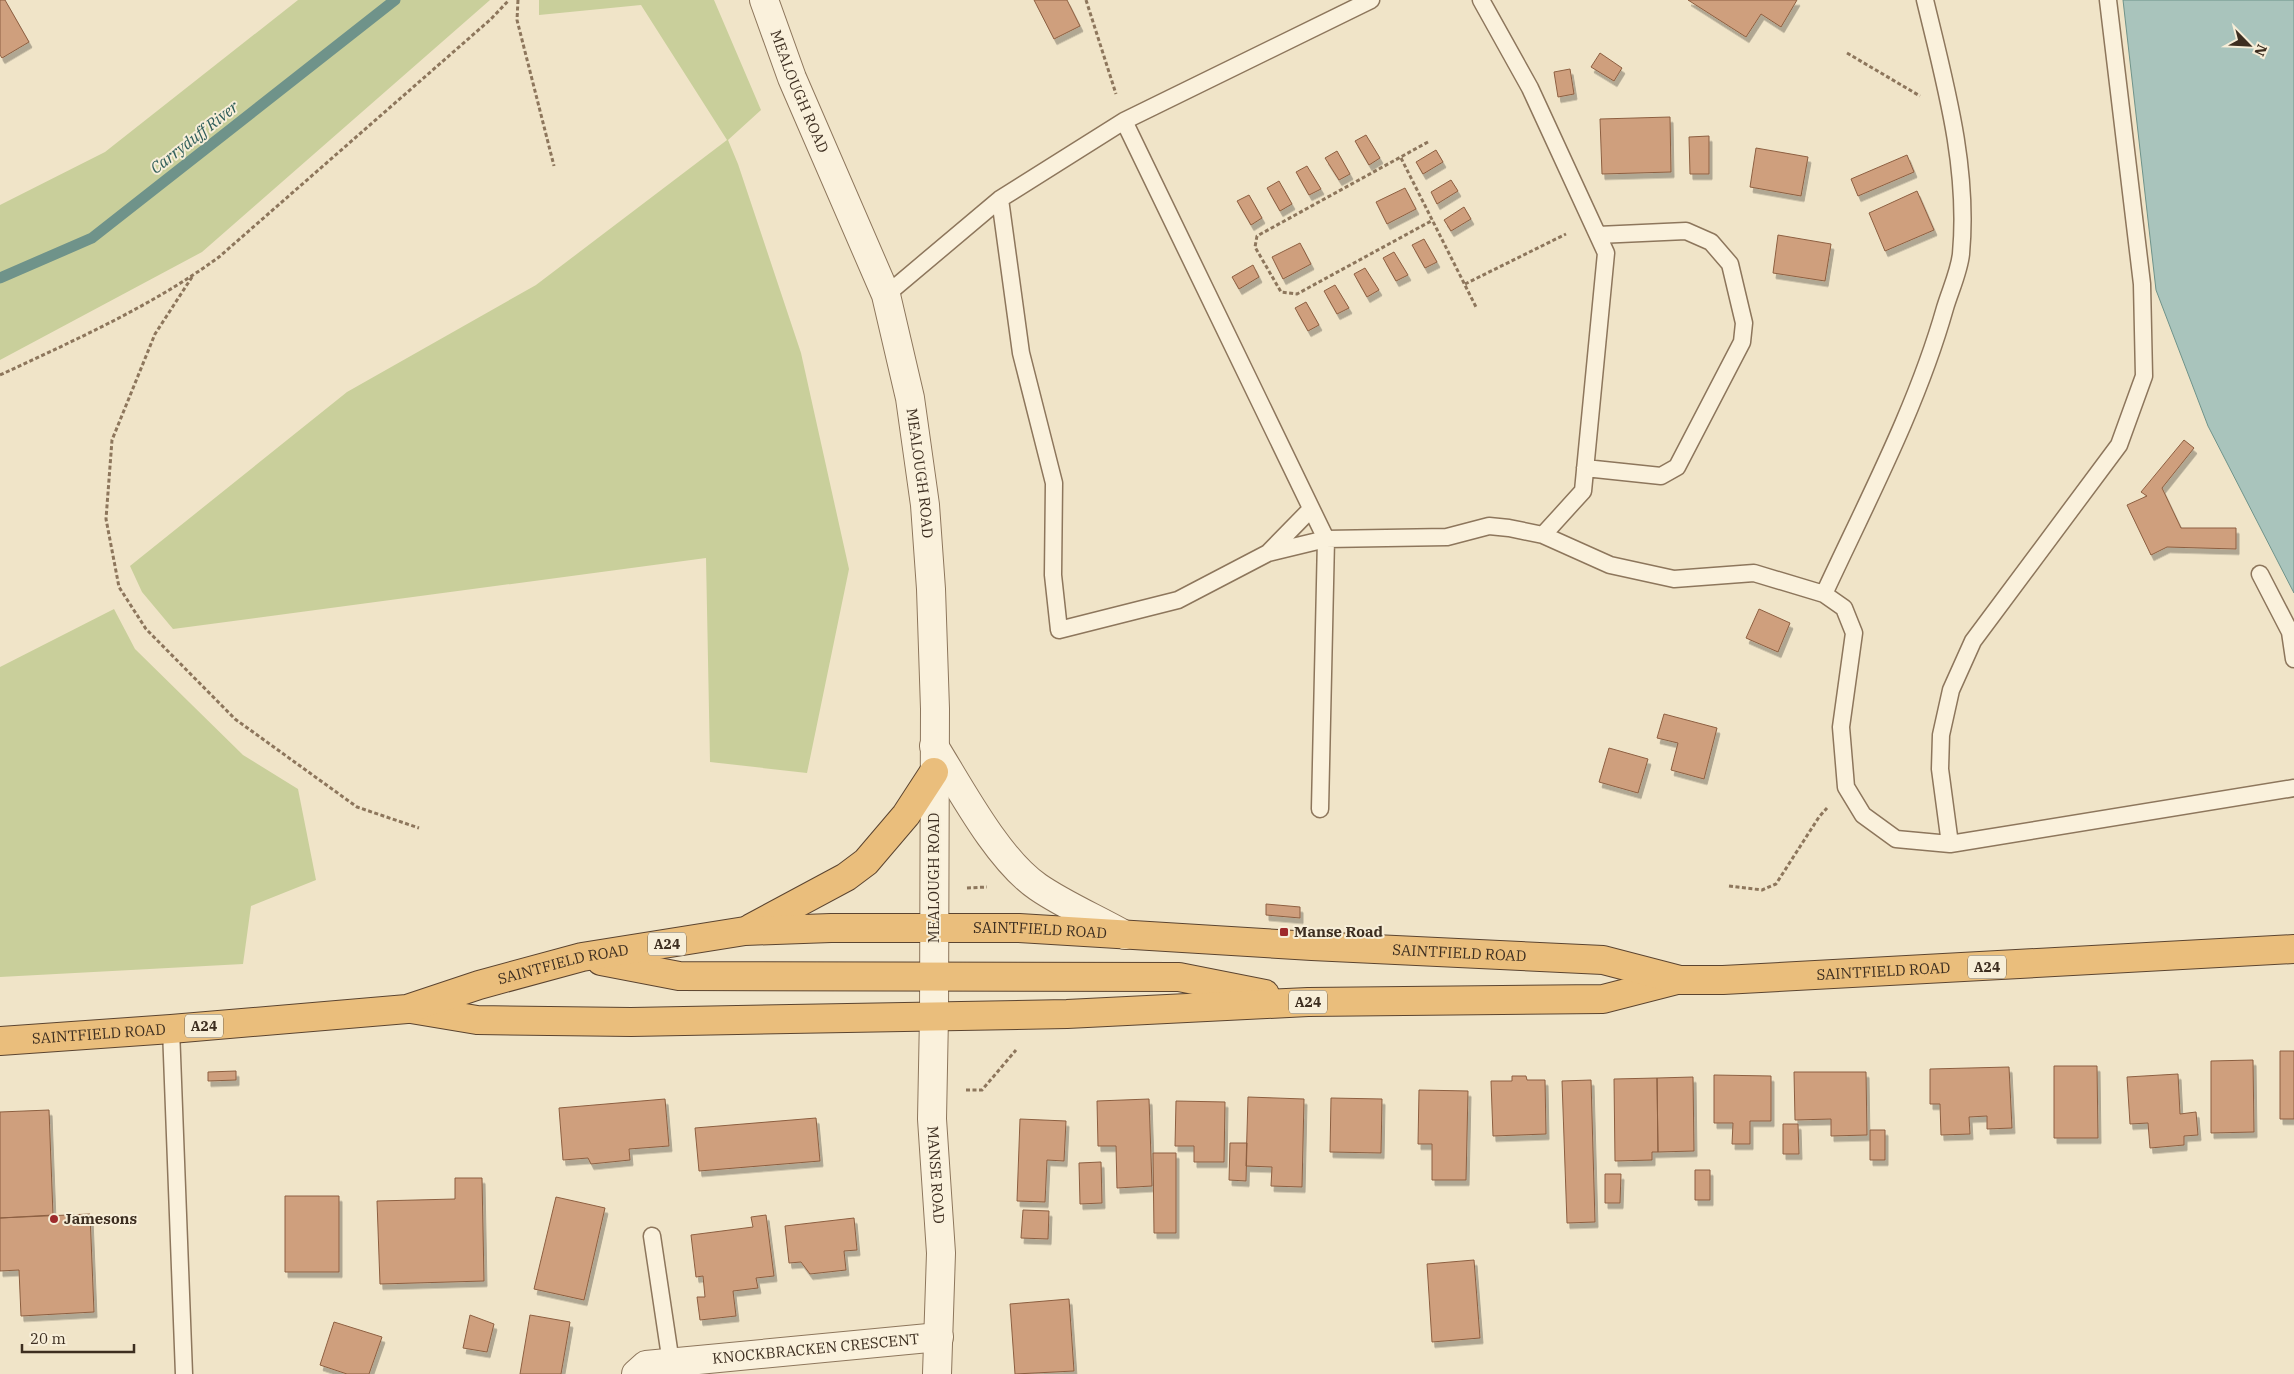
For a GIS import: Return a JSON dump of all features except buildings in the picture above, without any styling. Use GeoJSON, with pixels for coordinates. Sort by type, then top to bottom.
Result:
{"type":"FeatureCollection","features":[{"type":"Feature","properties":{"kind":"highway"},"geometry":{"type":"LineString","coordinates":[[745,931],[846,877],[866,862],[906,815],[934,759]]}},
{"type":"Feature","properties":{"kind":"highway","name":"SAINTFIELD ROAD"},"geometry":{"type":"LineString","coordinates":[[0,1041],[407,1009],[479,985],[582,957],[745,931],[1019,928],[1312,946],[1603,960],[1680,980]]}},
{"type":"Feature","properties":{"kind":"highway","name":"SAINTFIELD ROAD"},"geometry":{"type":"LineString","coordinates":[[407,1009],[477,1020],[641,1022],[1067,1014],[1308,1002],[1603,999],[1680,980],[1723,980],[2294,949]]}},
{"type":"Feature","properties":{"kind":"highway"},"geometry":{"type":"LineString","coordinates":[[582,957],[679,976],[934,975],[1179,977],[1308,1002]]}},
{"type":"Feature","properties":{"kind":"street","name":"MEALOUGH ROAD"},"geometry":{"type":"LineString","coordinates":[[764,0],[792,78],[886,295],[910,398],[925,505],[932,608],[934,975]]}},
{"type":"Feature","properties":{"kind":"street"},"geometry":{"type":"LineString","coordinates":[[934,759],[1012,865],[1037,887],[1126,934]]}},
{"type":"Feature","properties":{"kind":"street","name":"MANSE ROAD"},"geometry":{"type":"LineString","coordinates":[[934,975],[932,1119],[941,1253],[940,1337],[937,1374]]}},
{"type":"Feature","properties":{"kind":"street","name":"KNOCKBRACKEN CRESCENT"},"geometry":{"type":"LineString","coordinates":[[636,1374],[646,1366],[940,1337]]}},
{"type":"Feature","properties":{"kind":"lane"},"geometry":{"type":"LineString","coordinates":[[886,295],[1000,199],[1124,121],[1371,0]]}},
{"type":"Feature","properties":{"kind":"lane"},"geometry":{"type":"LineString","coordinates":[[1481,0],[1530,88],[1606,254],[1583,491],[1543,535]]}},
{"type":"Feature","properties":{"kind":"lane"},"geometry":{"type":"LineString","coordinates":[[1824,594],[1894,444],[1937,338],[1961,255],[1962,191],[1953,116],[1925,0]]}},
{"type":"Feature","properties":{"kind":"lane"},"geometry":{"type":"LineString","coordinates":[[1950,844],[1940,769],[1941,735],[1951,690],[1973,641],[2119,445],[2144,376],[2142,284],[2108,0]]}},
{"type":"Feature","properties":{"kind":"lane"},"geometry":{"type":"LineString","coordinates":[[1124,121],[1326,539],[1320,809]]}},
{"type":"Feature","properties":{"kind":"lane"},"geometry":{"type":"LineString","coordinates":[[1000,199],[1022,353],[1054,484],[1053,575],[1059,630],[1178,600],[1268,554],[1326,539],[1447,536],[1489,526],[1509,528],[1543,535],[1610,565],[1674,579],[1754,573],[1824,594],[1844,608],[1854,633],[1841,727],[1846,787],[1863,815],[1896,839],[1950,844],[2294,788]]}},
{"type":"Feature","properties":{"kind":"lane"},"geometry":{"type":"LineString","coordinates":[[1585,468],[1661,476],[1677,467],[1742,342],[1744,322],[1730,264],[1711,242],[1686,231],[1594,228]]}},
{"type":"Feature","properties":{"kind":"lane"},"geometry":{"type":"LineString","coordinates":[[1268,554],[1311,510]]}},
{"type":"Feature","properties":{"kind":"lane"},"geometry":{"type":"LineString","coordinates":[[2260,574],[2290,632],[2294,659]]}},
{"type":"Feature","properties":{"kind":"lane"},"geometry":{"type":"LineString","coordinates":[[171,1029],[184,1374]]}},
{"type":"Feature","properties":{"kind":"lane"},"geometry":{"type":"LineString","coordinates":[[652,1236],[671,1363]]}},
{"type":"Feature","properties":{"kind":"path"},"geometry":{"type":"LineString","coordinates":[[0,375],[98,328],[192,277],[227,251],[491,19],[509,0]]}},
{"type":"Feature","properties":{"kind":"path"},"geometry":{"type":"LineString","coordinates":[[518,0],[517,20],[554,166]]}},
{"type":"Feature","properties":{"kind":"path"},"geometry":{"type":"LineString","coordinates":[[1086,0],[1124,121]]}},
{"type":"Feature","properties":{"kind":"path"},"geometry":{"type":"LineString","coordinates":[[1847,54],[1953,116]]}},
{"type":"Feature","properties":{"kind":"path"},"geometry":{"type":"LineString","coordinates":[[1428,142],[1257,236],[1254,247],[1280,292],[1297,294],[1433,220]]}},
{"type":"Feature","properties":{"kind":"path"},"geometry":{"type":"LineString","coordinates":[[1401,158],[1476,306]]}},
{"type":"Feature","properties":{"kind":"path"},"geometry":{"type":"LineString","coordinates":[[1465,284],[1594,228]]}},
{"type":"Feature","properties":{"kind":"path"},"geometry":{"type":"LineString","coordinates":[[192,277],[155,334],[112,440],[106,519],[119,587],[146,629],[235,719],[357,807],[419,828]]}},
{"type":"Feature","properties":{"kind":"path"},"geometry":{"type":"LineString","coordinates":[[1729,886],[1762,890],[1776,884],[1819,817],[1846,787]]}},
{"type":"Feature","properties":{"kind":"path"},"geometry":{"type":"LineString","coordinates":[[982,1090],[1017,1048]]}},
{"type":"Feature","properties":{"kind":"green space"},"geometry":{"type":"Polygon","coordinates":[[[298,0],[490,0],[202,252],[0,360],[0,205],[105,152],[298,0]]]}},
{"type":"Feature","properties":{"kind":"green space"},"geometry":{"type":"Polygon","coordinates":[[[539,0],[714,0],[761,110],[728,140],[738,164],[801,353],[849,569],[807,773],[710,762],[706,558],[173,629],[142,592],[130,566],[347,392],[536,285],[727,140],[641,5],[539,15],[539,0]]]}},
{"type":"Feature","properties":{"kind":"green space"},"geometry":{"type":"Polygon","coordinates":[[[114,609],[135,649],[243,755],[298,789],[316,880],[251,906],[243,964],[0,977],[0,667],[114,609]]]}},
{"type":"Feature","properties":{"kind":"water"},"geometry":{"type":"Polygon","coordinates":[[[2123,0],[2294,0],[2294,593],[2208,426],[2156,290],[2123,0]]]}},
{"type":"Feature","properties":{"kind":"waterway","name":"Carryduff River"},"geometry":{"type":"LineString","coordinates":[[0,278],[92,238],[395,0]]}},
{"type":"Feature","properties":{"kind":"place","name":"Manse Road"},"geometry":{"type":"Point","coordinates":[1284,932]}},
{"type":"Feature","properties":{"kind":"place","name":"Jamesons"},"geometry":{"type":"Point","coordinates":[54,1219]}}]}
